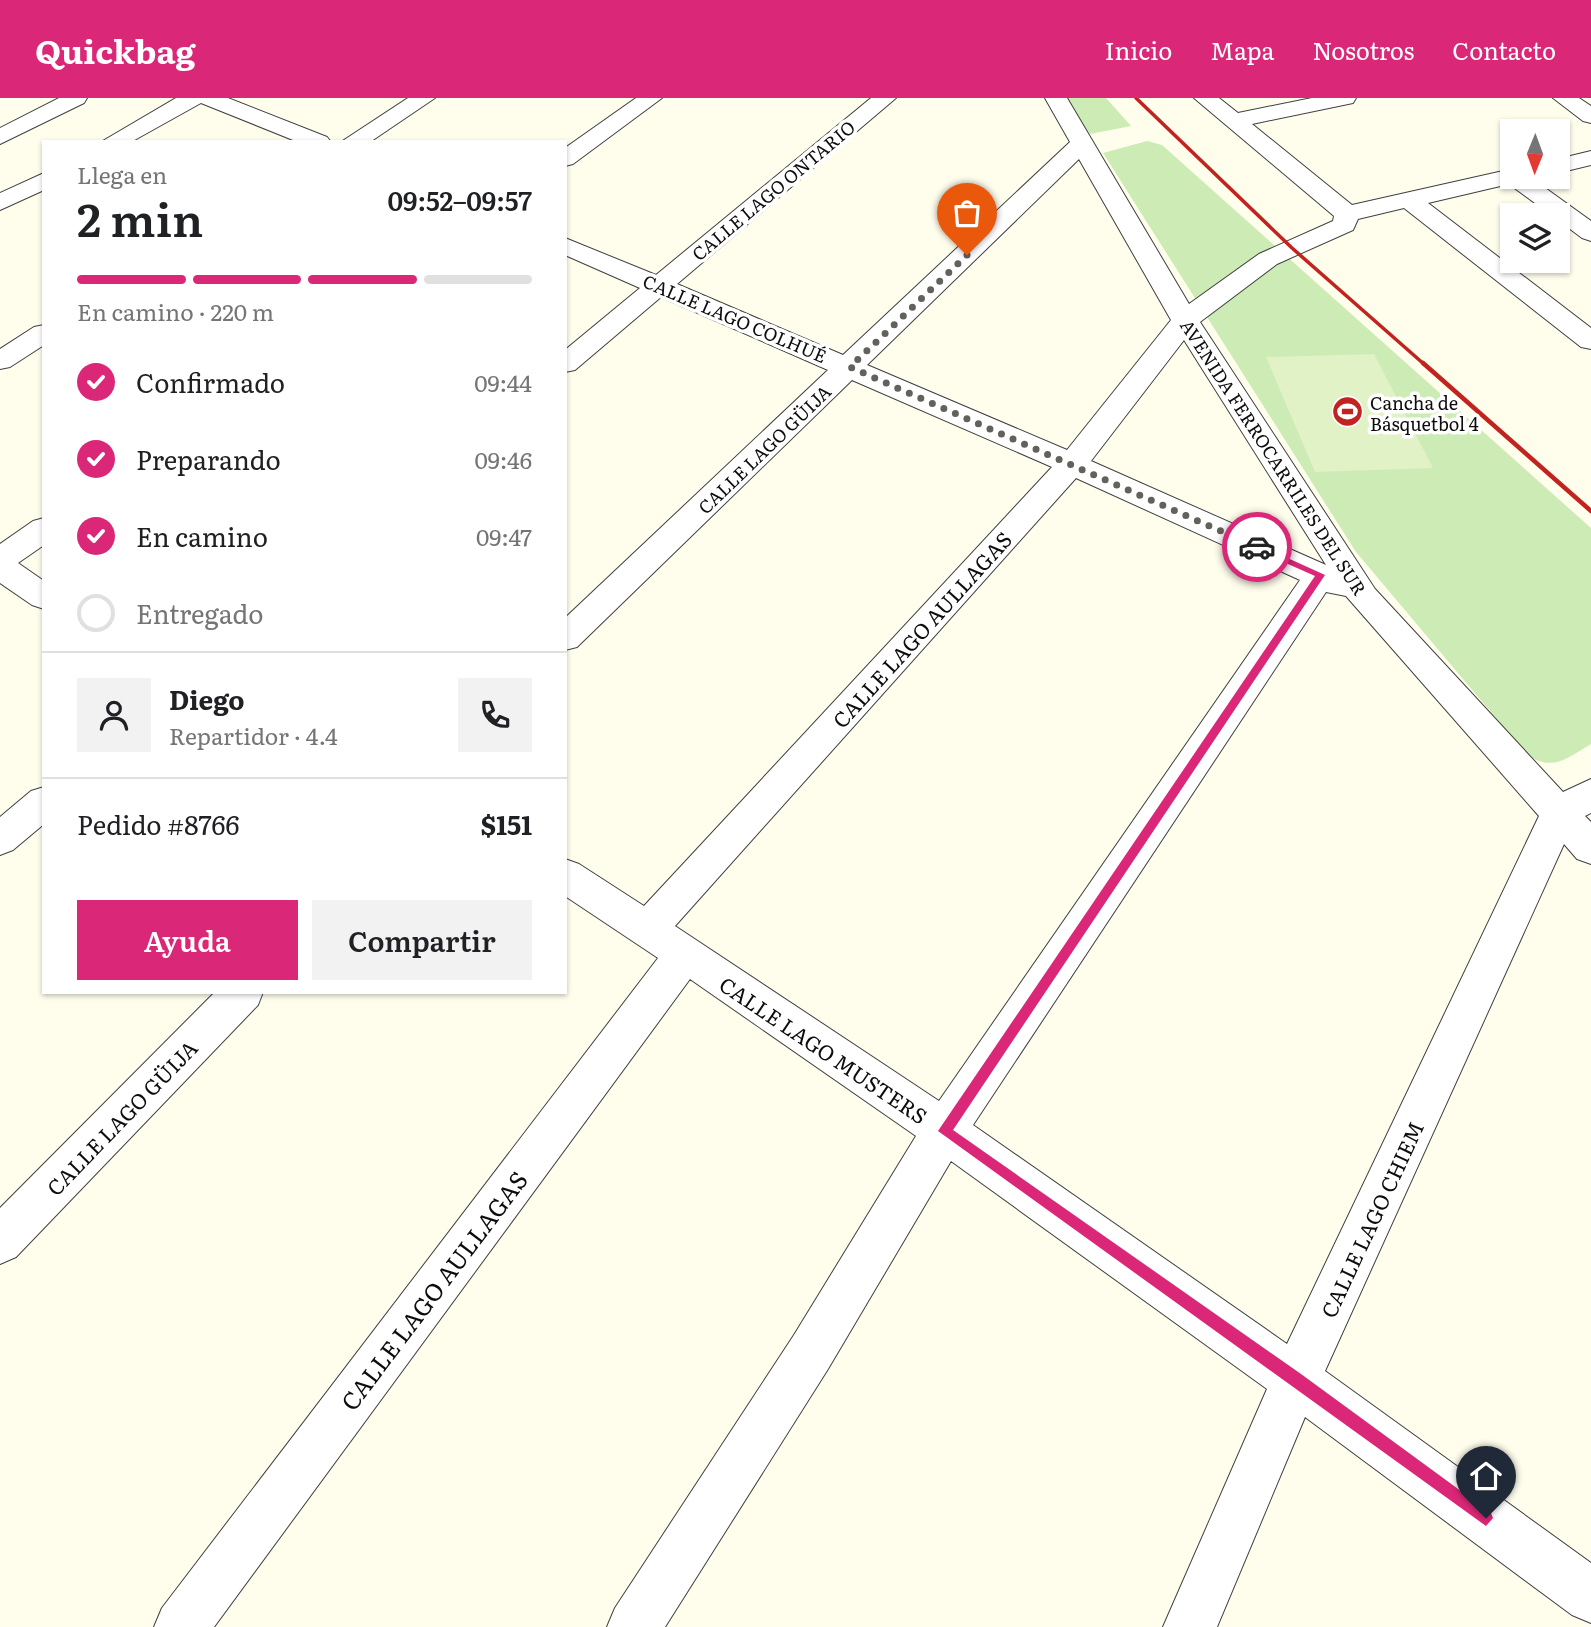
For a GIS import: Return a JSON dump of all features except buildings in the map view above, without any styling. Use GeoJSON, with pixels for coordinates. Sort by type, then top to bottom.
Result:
{"type":"FeatureCollection","features":[{"type":"Feature","properties":{"kind":"street"},"geometry":{"type":"LineString","coordinates":[[0,136],[76,98]]}},
{"type":"Feature","properties":{"kind":"street"},"geometry":{"type":"LineString","coordinates":[[117,140],[193,98]]}},
{"type":"Feature","properties":{"kind":"street"},"geometry":{"type":"LineString","coordinates":[[208,98],[314,140]]}},
{"type":"Feature","properties":{"kind":"street"},"geometry":{"type":"LineString","coordinates":[[356,140],[424,98]]}},
{"type":"Feature","properties":{"kind":"street"},"geometry":{"type":"LineString","coordinates":[[567,158],[651,98]]}},
{"type":"Feature","properties":{"kind":"street","name":"CALLE LAGO ONTARIO"},"geometry":{"type":"LineString","coordinates":[[567,362],[885,98]]}},
{"type":"Feature","properties":{"kind":"street","name":"AVENIDA FERROCARRILES DEL SUR"},"geometry":{"type":"LineString","coordinates":[[1056,98],[1185,320],[1363,597],[1575,804],[1591,848]]}},
{"type":"Feature","properties":{"kind":"street"},"geometry":{"type":"LineString","coordinates":[[1205,98],[1348,214],[1500,180]]}},
{"type":"Feature","properties":{"kind":"street"},"geometry":{"type":"LineString","coordinates":[[1234,121],[1345,98]]}},
{"type":"Feature","properties":{"kind":"street"},"geometry":{"type":"LineString","coordinates":[[1564,98],[1591,116]]}},
{"type":"Feature","properties":{"kind":"street","name":"CALLE LAGO GÜIJA"},"geometry":{"type":"LineString","coordinates":[[567,636],[1083,142]]}},
{"type":"Feature","properties":{"kind":"street"},"geometry":{"type":"LineString","coordinates":[[1570,163],[1591,158]]}},
{"type":"Feature","properties":{"kind":"street"},"geometry":{"type":"LineString","coordinates":[[0,203],[42,181]]}},
{"type":"Feature","properties":{"kind":"street"},"geometry":{"type":"LineString","coordinates":[[1530,189],[1591,233]]}},
{"type":"Feature","properties":{"kind":"street"},"geometry":{"type":"LineString","coordinates":[[1409,200],[1591,341]]}},
{"type":"Feature","properties":{"kind":"street","name":"CALLE LAGO AULLAGAS"},"geometry":{"type":"LineString","coordinates":[[181,1627],[667,941],[1072,464],[1185,320],[1268,259],[1344,225],[1348,214]]}},
{"type":"Feature","properties":{"kind":"street","name":"CALLE LAGO COLHUÉ"},"geometry":{"type":"LineString","coordinates":[[567,247],[1072,464],[1320,575],[1363,597]]}},
{"type":"Feature","properties":{"kind":"street"},"geometry":{"type":"LineString","coordinates":[[1558,314],[1591,304]]}},
{"type":"Feature","properties":{"kind":"street"},"geometry":{"type":"LineString","coordinates":[[0,360],[42,335]]}},
{"type":"Feature","properties":{"kind":"street"},"geometry":{"type":"LineString","coordinates":[[0,559],[42,529]]}},
{"type":"Feature","properties":{"kind":"street"},"geometry":{"type":"LineString","coordinates":[[0,567],[42,596]]}},
{"type":"Feature","properties":{"kind":"street"},"geometry":{"type":"LineString","coordinates":[[634,1627],[811,1352],[944,1131],[1320,575]]}},
{"type":"Feature","properties":{"kind":"street"},"geometry":{"type":"LineString","coordinates":[[0,839],[42,804]]}},
{"type":"Feature","properties":{"kind":"street","name":"CALLE LAGO CHIEM"},"geometry":{"type":"LineString","coordinates":[[1190,1627],[1296,1379],[1575,804]]}},
{"type":"Feature","properties":{"kind":"street","name":"CALLE LAGO MUSTERS"},"geometry":{"type":"LineString","coordinates":[[567,876],[667,941],[944,1131],[1296,1379],[1591,1596]]}},
{"type":"Feature","properties":{"kind":"street","name":"CALLE LAGO GÜIJA"},"geometry":{"type":"LineString","coordinates":[[0,1241],[241,994]]}},
{"type":"Feature","properties":{"kind":"green space"},"geometry":{"type":"Polygon","coordinates":[[[1064,98],[1106,98],[1131,126],[1090,134],[1064,98]]]}},
{"type":"Feature","properties":{"kind":"green space"},"geometry":{"type":"Polygon","coordinates":[[[1147,141],[1162,145],[1591,528],[1591,744],[1553,763],[1527,755],[1356,552],[1103,153],[1147,141]]]}},
{"type":"Feature","properties":{"kind":"green space","name":"Cancha de Básquetbol 4"},"geometry":{"type":"Polygon","coordinates":[[[1374,354],[1433,468],[1315,472],[1266,357],[1374,354]]]}},
{"type":"Feature","properties":{"kind":"railway"},"geometry":{"type":"LineString","coordinates":[[1136,98],[1292,248],[1425,365]]}},
{"type":"Feature","properties":{"kind":"railway"},"geometry":{"type":"LineString","coordinates":[[1423,363],[1591,511]]}},
{"type":"Feature","properties":{"kind":"way so far"},"geometry":{"type":"LineString","coordinates":[[967,255],[850,367],[1257,547]]}},
{"type":"Feature","properties":{"kind":"place","name":"Cancha de Básquetbol 4"},"geometry":{"type":"Point","coordinates":[1347,412]}},
{"type":"Feature","properties":{"kind":"route"},"geometry":{"type":"LineString","coordinates":[[1257,547],[1320,575],[944,1131],[1296,1379],[1486,1518]]}}]}
